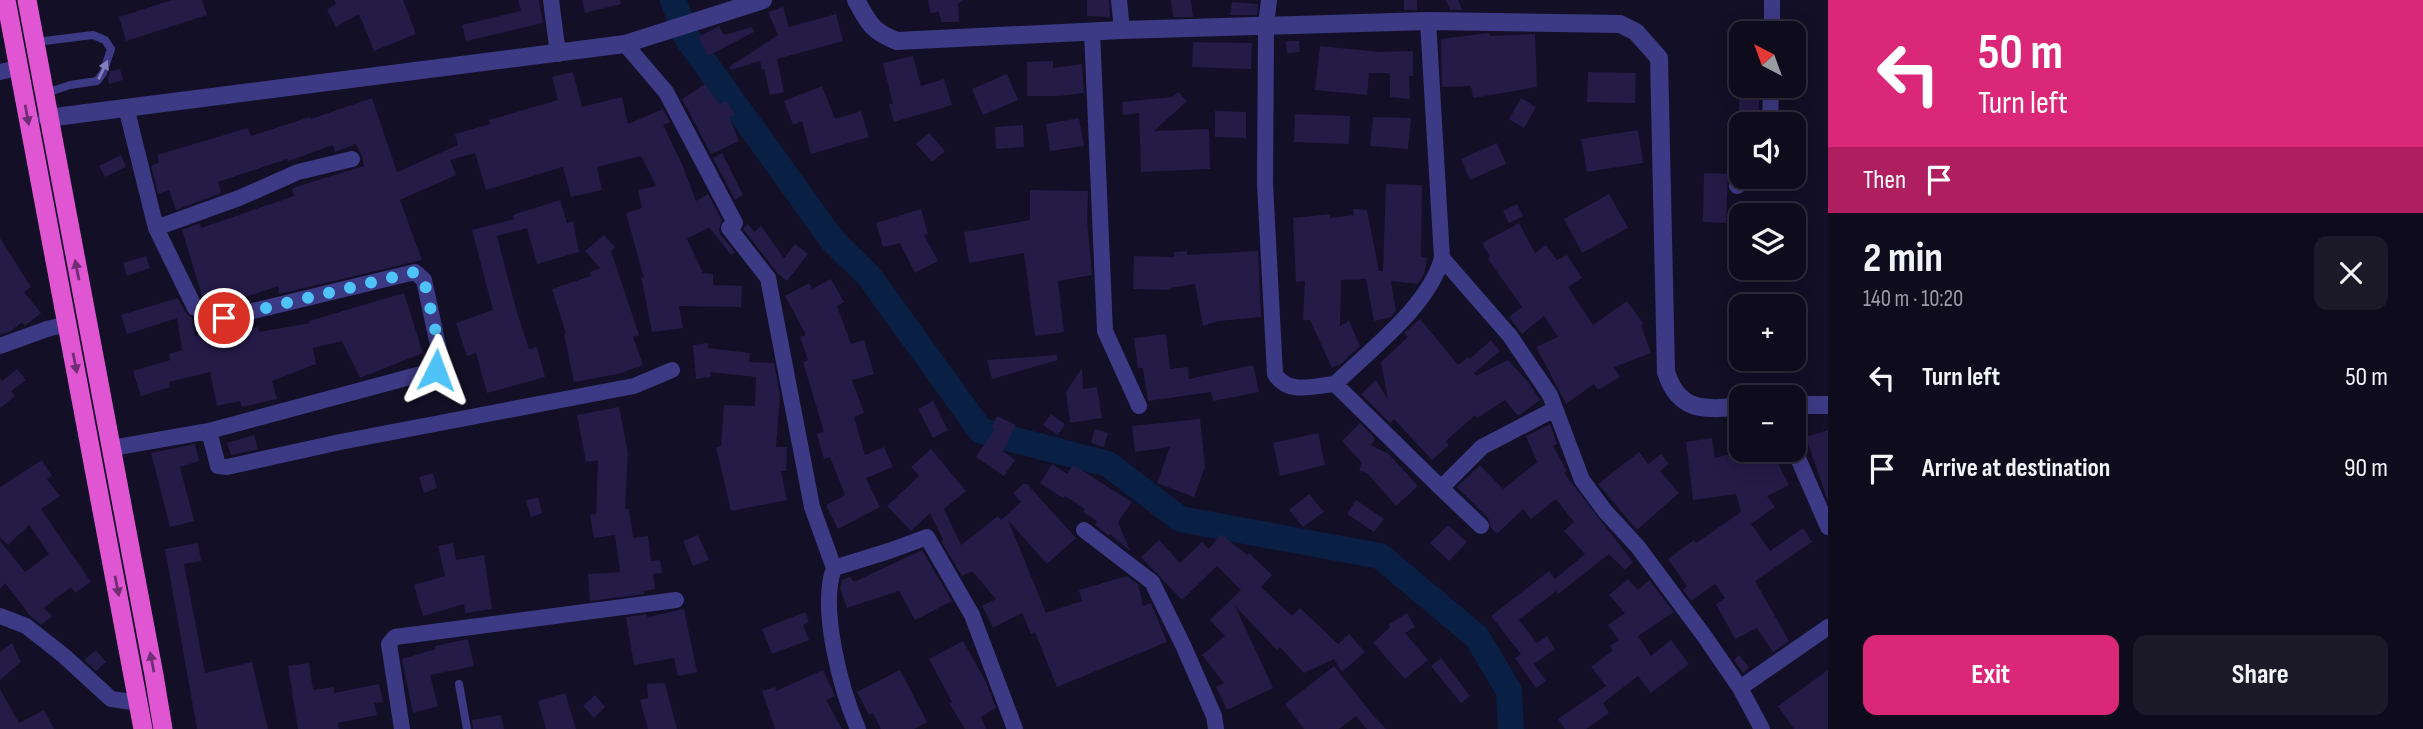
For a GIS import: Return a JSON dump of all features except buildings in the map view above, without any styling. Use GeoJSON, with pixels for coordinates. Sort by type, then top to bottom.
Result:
{"type":"FeatureCollection","features":[{"type":"Feature","properties":{"kind":"highway"},"geometry":{"type":"LineString","coordinates":[[6,0],[9,70],[67,324],[143,729]]}},
{"type":"Feature","properties":{"kind":"highway"},"geometry":{"type":"LineString","coordinates":[[27,0],[163,729]]}},
{"type":"Feature","properties":{"kind":"street"},"geometry":{"type":"LineString","coordinates":[[551,0],[558,54]]}},
{"type":"Feature","properties":{"kind":"street"},"geometry":{"type":"LineString","coordinates":[[47,118],[558,54],[633,42],[763,0]]}},
{"type":"Feature","properties":{"kind":"street"},"geometry":{"type":"LineString","coordinates":[[856,0],[868,22],[880,34],[897,41],[1092,31],[1428,21],[1620,24],[1636,32],[1659,58],[1665,372],[1670,385],[1687,403],[1701,409],[1729,408]]}},
{"type":"Feature","properties":{"kind":"street"},"geometry":{"type":"LineString","coordinates":[[1119,0],[1122,30]]}},
{"type":"Feature","properties":{"kind":"street"},"geometry":{"type":"LineString","coordinates":[[1269,0],[1266,25],[1265,184],[1275,374],[1280,383],[1289,388],[1335,384],[1413,309],[1443,265],[1428,21]]}},
{"type":"Feature","properties":{"kind":"street"},"geometry":{"type":"LineString","coordinates":[[1772,0],[1772,21]]}},
{"type":"Feature","properties":{"kind":"street"},"geometry":{"type":"LineString","coordinates":[[1092,31],[1105,331],[1139,406]]}},
{"type":"Feature","properties":{"kind":"street"},"geometry":{"type":"LineString","coordinates":[[633,42],[666,92],[735,223],[729,228],[768,278],[811,507],[834,568],[828,582],[833,647],[850,711],[858,729]]}},
{"type":"Feature","properties":{"kind":"street"},"geometry":{"type":"LineString","coordinates":[[112,448],[209,430],[436,370],[442,364],[424,280],[415,272],[224,318],[195,309],[156,228],[126,107]]}},
{"type":"Feature","properties":{"kind":"street"},"geometry":{"type":"LineString","coordinates":[[156,228],[239,198],[298,172],[352,159]]}},
{"type":"Feature","properties":{"kind":"street"},"geometry":{"type":"LineString","coordinates":[[1443,265],[1510,336],[1550,395],[1582,480],[1605,511],[1638,547],[1740,688],[1762,729]]}},
{"type":"Feature","properties":{"kind":"street"},"geometry":{"type":"LineString","coordinates":[[0,346],[67,324]]}},
{"type":"Feature","properties":{"kind":"street"},"geometry":{"type":"LineString","coordinates":[[209,430],[218,466],[227,467],[340,442],[634,386],[672,370]]}},
{"type":"Feature","properties":{"kind":"street"},"geometry":{"type":"LineString","coordinates":[[1335,384],[1481,526]]}},
{"type":"Feature","properties":{"kind":"street"},"geometry":{"type":"LineString","coordinates":[[1806,405],[1828,405]]}},
{"type":"Feature","properties":{"kind":"street"},"geometry":{"type":"LineString","coordinates":[[1441,488],[1482,447],[1555,409]]}},
{"type":"Feature","properties":{"kind":"street"},"geometry":{"type":"LineString","coordinates":[[1800,462],[1828,527]]}},
{"type":"Feature","properties":{"kind":"street"},"geometry":{"type":"LineString","coordinates":[[1084,530],[1152,582],[1204,692],[1214,716],[1216,729]]}},
{"type":"Feature","properties":{"kind":"street"},"geometry":{"type":"LineString","coordinates":[[834,568],[927,537],[972,615],[1015,729]]}},
{"type":"Feature","properties":{"kind":"street"},"geometry":{"type":"LineString","coordinates":[[402,729],[389,644],[395,637],[676,600]]}},
{"type":"Feature","properties":{"kind":"street"},"geometry":{"type":"LineString","coordinates":[[0,617],[26,626],[63,655],[111,699],[139,703]]}},
{"type":"Feature","properties":{"kind":"street"},"geometry":{"type":"LineString","coordinates":[[1740,688],[1828,626]]}},
{"type":"Feature","properties":{"kind":"lane"},"geometry":{"type":"LineString","coordinates":[[34,42],[93,35],[105,40],[111,49],[103,73],[97,81],[70,85],[43,94]]}},
{"type":"Feature","properties":{"kind":"lane"},"geometry":{"type":"LineString","coordinates":[[459,684],[467,729]]}},
{"type":"Feature","properties":{"kind":"waterway"},"geometry":{"type":"LineString","coordinates":[[673,0],[687,38],[833,241],[869,276],[981,431],[1108,464],[1180,519],[1380,556],[1477,637],[1509,691],[1511,729]]}},
{"type":"Feature","properties":{"kind":"route"},"geometry":{"type":"LineString","coordinates":[[224,318],[415,272],[424,280],[441,355],[442,364],[436,370]]}}]}
